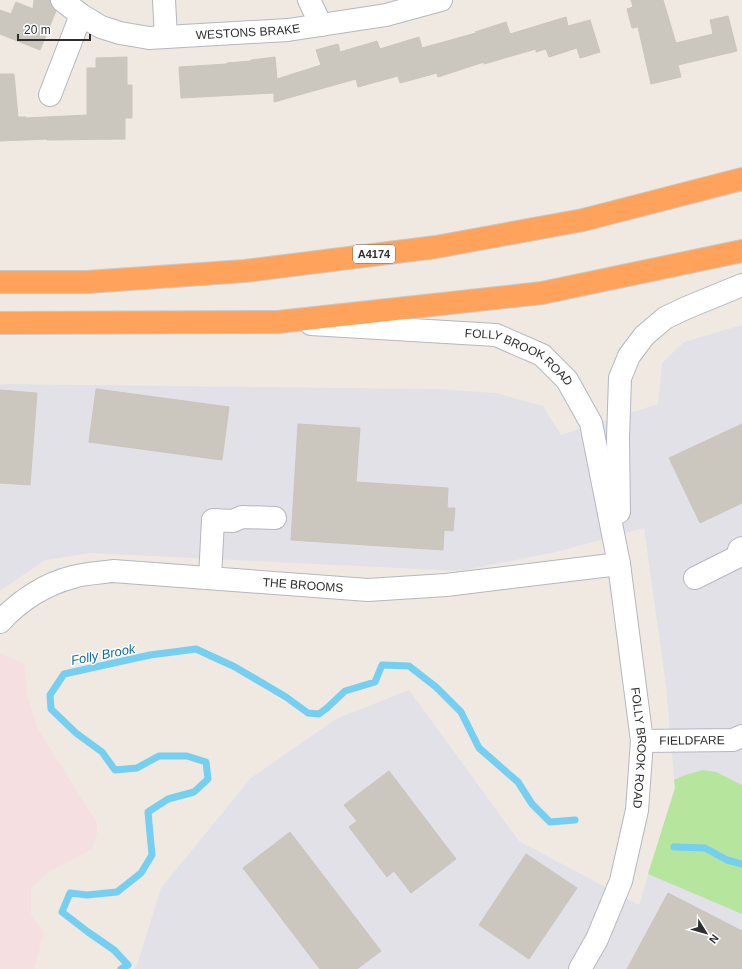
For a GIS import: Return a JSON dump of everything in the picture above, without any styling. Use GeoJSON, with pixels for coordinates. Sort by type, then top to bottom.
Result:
{"type":"FeatureCollection","features":[{"type":"Feature","properties":{"kind":"highway","name":"A4174"},"geometry":{"type":"LineString","coordinates":[[0,282],[87,282],[246,271],[436,246],[583,220],[742,179]]}},
{"type":"Feature","properties":{"kind":"highway"},"geometry":{"type":"LineString","coordinates":[[0,323],[278,322],[542,293],[742,250]]}},
{"type":"Feature","properties":{"kind":"street","name":"WESTONS BRAKE"},"geometry":{"type":"LineString","coordinates":[[62,0],[81,15],[101,27],[120,33],[148,38],[288,30],[386,15],[441,0]]}},
{"type":"Feature","properties":{"kind":"street"},"geometry":{"type":"LineString","coordinates":[[164,0],[166,37]]}},
{"type":"Feature","properties":{"kind":"street"},"geometry":{"type":"LineString","coordinates":[[309,0],[321,25]]}},
{"type":"Feature","properties":{"kind":"street"},"geometry":{"type":"LineString","coordinates":[[50,95],[81,15]]}},
{"type":"Feature","properties":{"kind":"street","name":"FOLLY BROOK ROAD"},"geometry":{"type":"LineString","coordinates":[[619,564],[618,438],[620,378],[629,356],[644,336],[665,318],[742,285]]}},
{"type":"Feature","properties":{"kind":"street","name":"FOLLY BROOK ROAD"},"geometry":{"type":"LineString","coordinates":[[278,322],[496,335],[542,355],[567,380],[591,423],[619,564],[642,741],[637,810],[621,881],[597,939],[580,969]]}},
{"type":"Feature","properties":{"kind":"street"},"geometry":{"type":"LineString","coordinates":[[210,578],[213,520],[233,520],[242,517],[275,518]]}},
{"type":"Feature","properties":{"kind":"street"},"geometry":{"type":"LineString","coordinates":[[695,578],[741,555],[738,550],[742,548]]}},
{"type":"Feature","properties":{"kind":"street","name":"THE BROOMS"},"geometry":{"type":"LineString","coordinates":[[0,622],[11,610],[44,587],[73,577],[113,571],[368,590],[446,585],[619,564]]}},
{"type":"Feature","properties":{"kind":"street","name":"FIELDFARE"},"geometry":{"type":"LineString","coordinates":[[642,741],[733,740],[742,736]]}},
{"type":"Feature","properties":{"kind":"shaded area"},"geometry":{"type":"Polygon","coordinates":[[[742,325],[742,969],[134,969],[137,965],[161,888],[251,778],[336,719],[409,690],[519,841],[639,905],[675,788],[666,686],[644,528],[556,552],[460,571],[90,553],[45,560],[0,591],[0,384],[437,389],[495,393],[543,406],[561,435],[658,404],[662,363],[684,342],[742,325]]]}},
{"type":"Feature","properties":{"kind":"shaded area"},"geometry":{"type":"Polygon","coordinates":[[[0,653],[25,664],[27,695],[37,728],[97,823],[97,834],[92,849],[47,873],[31,888],[31,915],[44,932],[34,969],[0,969],[0,653]]]}},
{"type":"Feature","properties":{"kind":"green space"},"geometry":{"type":"Polygon","coordinates":[[[703,770],[716,772],[742,785],[742,914],[648,874],[675,788],[674,780],[703,770]]]}},
{"type":"Feature","properties":{"kind":"building"},"geometry":{"type":"Polygon","coordinates":[[[34,0],[50,0],[51,5],[56,11],[40,50],[0,34],[0,10],[11,14],[16,2],[33,9],[34,0]]]}},
{"type":"Feature","properties":{"kind":"building"},"geometry":{"type":"Polygon","coordinates":[[[631,0],[663,0],[676,43],[713,34],[710,20],[728,16],[737,51],[678,65],[681,77],[651,84],[638,27],[632,28],[627,9],[633,7],[631,0]]]}},
{"type":"Feature","properties":{"kind":"building"},"geometry":{"type":"Polygon","coordinates":[[[566,17],[568,26],[590,20],[600,52],[580,58],[577,48],[549,57],[546,49],[536,52],[536,49],[484,64],[484,62],[438,77],[437,73],[400,83],[398,76],[358,87],[356,79],[274,102],[274,93],[181,98],[179,67],[227,64],[275,57],[277,79],[321,65],[316,50],[338,44],[340,52],[377,41],[380,49],[419,37],[422,48],[476,33],[475,32],[506,22],[510,34],[566,17]]]}},
{"type":"Feature","properties":{"kind":"building"},"geometry":{"type":"Polygon","coordinates":[[[127,57],[127,85],[132,85],[132,118],[125,118],[125,139],[47,139],[0,141],[0,74],[14,74],[18,117],[26,118],[87,115],[87,68],[96,68],[96,58],[127,57]]]}},
{"type":"Feature","properties":{"kind":"building"},"geometry":{"type":"Polygon","coordinates":[[[96,389],[229,407],[222,460],[89,442],[96,389]]]}},
{"type":"Feature","properties":{"kind":"building"},"geometry":{"type":"Polygon","coordinates":[[[0,390],[37,393],[30,485],[0,483],[0,390]]]}},
{"type":"Feature","properties":{"kind":"building"},"geometry":{"type":"Polygon","coordinates":[[[298,424],[360,428],[356,482],[448,488],[447,508],[455,508],[453,531],[444,530],[443,550],[291,540],[298,424]]]}},
{"type":"Feature","properties":{"kind":"building"},"geometry":{"type":"Polygon","coordinates":[[[742,424],[742,503],[700,523],[669,458],[742,424]]]}},
{"type":"Feature","properties":{"kind":"building"},"geometry":{"type":"Polygon","coordinates":[[[389,771],[456,859],[411,893],[394,871],[387,877],[349,827],[357,821],[344,805],[389,771]]]}},
{"type":"Feature","properties":{"kind":"building"},"geometry":{"type":"Polygon","coordinates":[[[290,832],[381,951],[357,969],[320,969],[243,868],[290,832]]]}},
{"type":"Feature","properties":{"kind":"building"},"geometry":{"type":"Polygon","coordinates":[[[526,854],[577,888],[529,959],[479,925],[526,854]]]}},
{"type":"Feature","properties":{"kind":"building"},"geometry":{"type":"Polygon","coordinates":[[[668,893],[742,931],[742,969],[627,969],[668,893]]]}},
{"type":"Feature","properties":{"kind":"waterway","name":"Folly Brook"},"geometry":{"type":"LineString","coordinates":[[121,969],[128,965],[114,950],[62,912],[70,893],[87,895],[117,892],[141,873],[152,855],[148,812],[168,799],[194,792],[208,779],[206,762],[187,756],[159,756],[137,768],[115,770],[102,752],[76,733],[51,709],[50,695],[64,674],[150,655],[196,649],[235,667],[286,697],[308,713],[319,714],[345,691],[375,682],[382,665],[409,666],[436,687],[461,712],[479,748],[518,782],[532,804],[550,822],[575,820]]}},
{"type":"Feature","properties":{"kind":"waterway","name":"Folly Brook"},"geometry":{"type":"LineString","coordinates":[[674,847],[705,848],[727,860],[742,864]]}}]}
